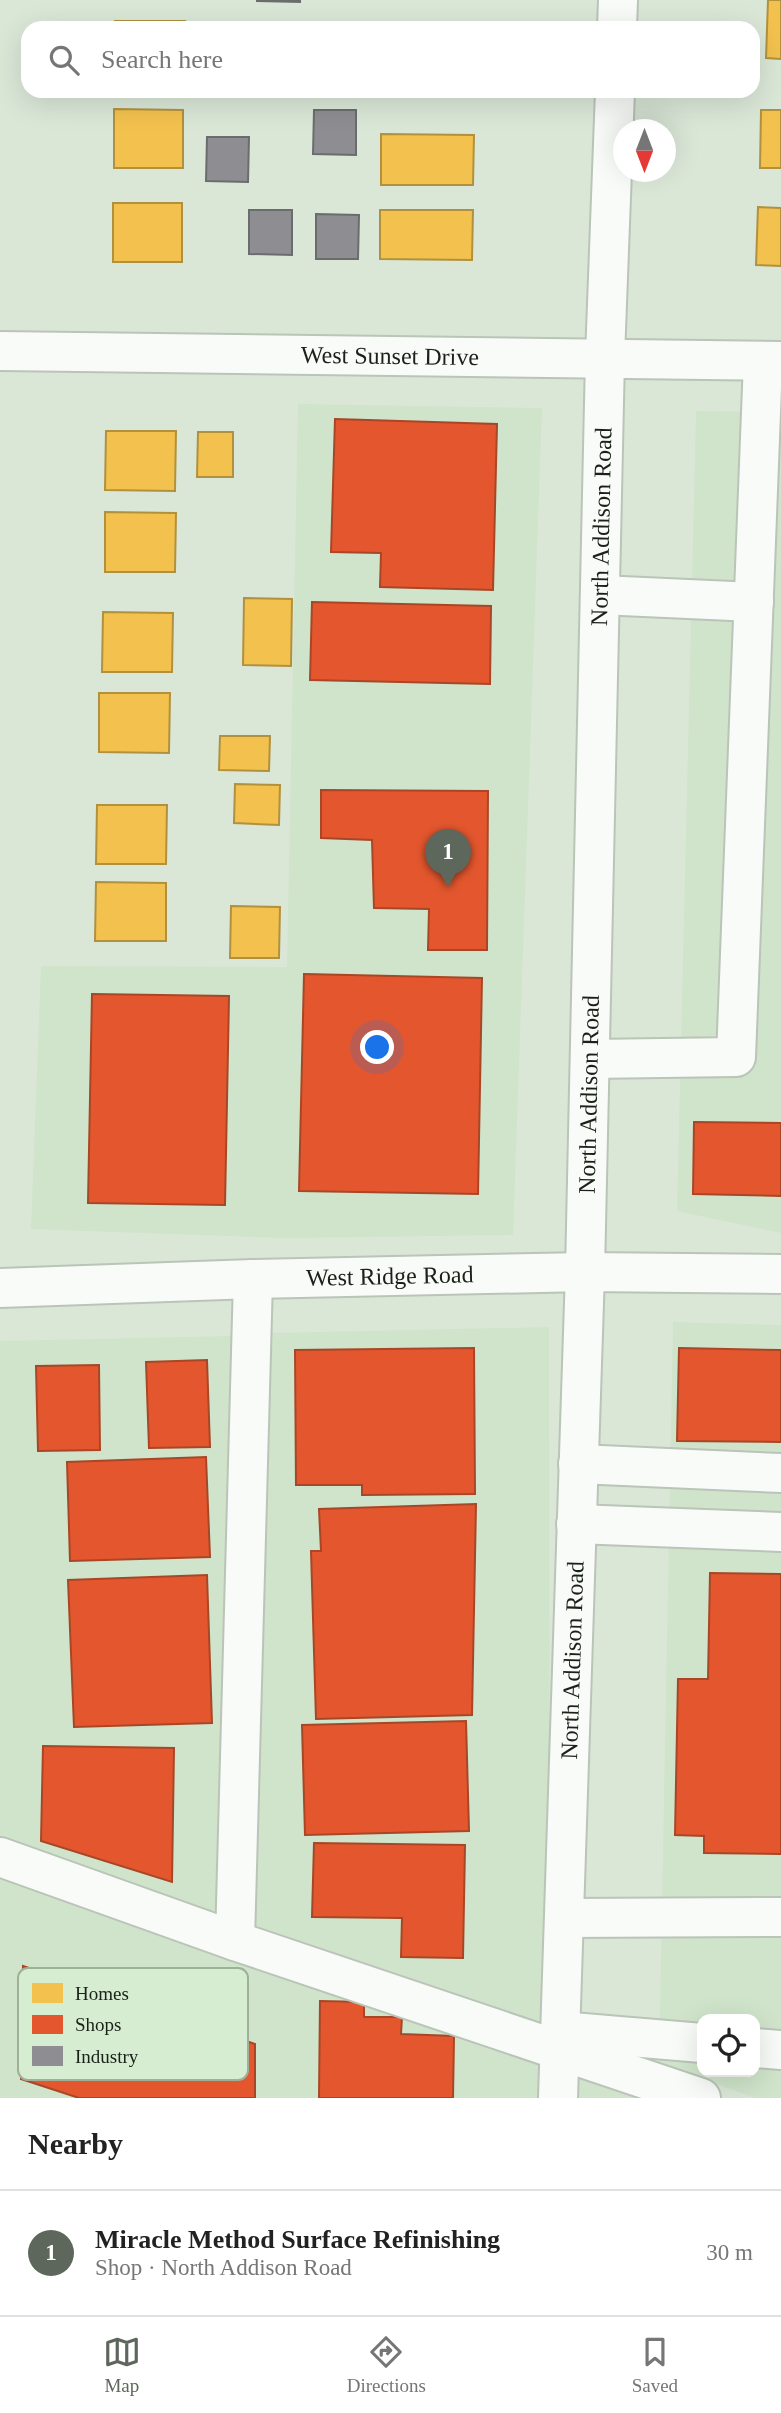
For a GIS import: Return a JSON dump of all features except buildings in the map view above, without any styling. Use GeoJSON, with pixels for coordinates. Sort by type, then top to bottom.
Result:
{"type":"FeatureCollection","features":[{"type":"Feature","properties":{"kind":"street"},"geometry":{"type":"LineString","coordinates":[[617,21],[618,0]]}},
{"type":"Feature","properties":{"kind":"street","name":"North Addison Road"},"geometry":{"type":"LineString","coordinates":[[558,2098],[585,1272],[605,357],[615,98]]}},
{"type":"Feature","properties":{"kind":"street","name":"West Sunset Drive"},"geometry":{"type":"LineString","coordinates":[[0,351],[772,361]]}},
{"type":"Feature","properties":{"kind":"street"},"geometry":{"type":"LineString","coordinates":[[590,1059],[736,1058],[754,602],[772,361]]}},
{"type":"Feature","properties":{"kind":"street"},"geometry":{"type":"LineString","coordinates":[[600,595],[754,602]]}},
{"type":"Feature","properties":{"kind":"street","name":"West Ridge Road"},"geometry":{"type":"LineString","coordinates":[[0,1288],[585,1272],[781,1274]]}},
{"type":"Feature","properties":{"kind":"street"},"geometry":{"type":"LineString","coordinates":[[235,1941],[253,1279]]}},
{"type":"Feature","properties":{"kind":"street"},"geometry":{"type":"LineString","coordinates":[[578,1464],[781,1473]]}},
{"type":"Feature","properties":{"kind":"street"},"geometry":{"type":"LineString","coordinates":[[576,1524],[781,1532]]}},
{"type":"Feature","properties":{"kind":"street"},"geometry":{"type":"LineString","coordinates":[[0,1857],[235,1941],[560,2040],[701,2098]]}},
{"type":"Feature","properties":{"kind":"street"},"geometry":{"type":"LineString","coordinates":[[564,1918],[781,1917]]}},
{"type":"Feature","properties":{"kind":"street"},"geometry":{"type":"LineString","coordinates":[[560,2040],[697,2043]]}},
{"type":"Feature","properties":{"kind":"street"},"geometry":{"type":"LineString","coordinates":[[760,2048],[781,2050]]}},
{"type":"Feature","properties":{"kind":"shaded area"},"geometry":{"type":"Polygon","coordinates":[[[298,404],[542,408],[513,1235],[284,1238],[31,1229],[41,966],[287,967],[298,404]]]}},
{"type":"Feature","properties":{"kind":"shaded area"},"geometry":{"type":"Polygon","coordinates":[[[696,411],[781,412],[781,1233],[677,1211],[696,411]]]}},
{"type":"Feature","properties":{"kind":"shaded area"},"geometry":{"type":"Polygon","coordinates":[[[673,1322],[781,1325],[781,2098],[755,2098],[697,2077],[760,2077],[760,2014],[697,2014],[697,2077],[659,2063],[673,1322]]]}},
{"type":"Feature","properties":{"kind":"shaded area"},"geometry":{"type":"Polygon","coordinates":[[[549,1327],[550,2037],[246,1934],[272,1333],[549,1327]]]}},
{"type":"Feature","properties":{"kind":"shaded area"},"geometry":{"type":"Polygon","coordinates":[[[233,1336],[225,1947],[547,2059],[546,2098],[0,2098],[0,1341],[233,1336]]]}},
{"type":"Feature","properties":{"kind":"shaded area"},"geometry":{"type":"Polygon","coordinates":[[[568,2062],[674,2098],[567,2098],[568,2062]]]}},
{"type":"Feature","properties":{"kind":"place","name":"Miracle Method Surface Refinishing"},"geometry":{"type":"Point","coordinates":[448,887]}}]}
